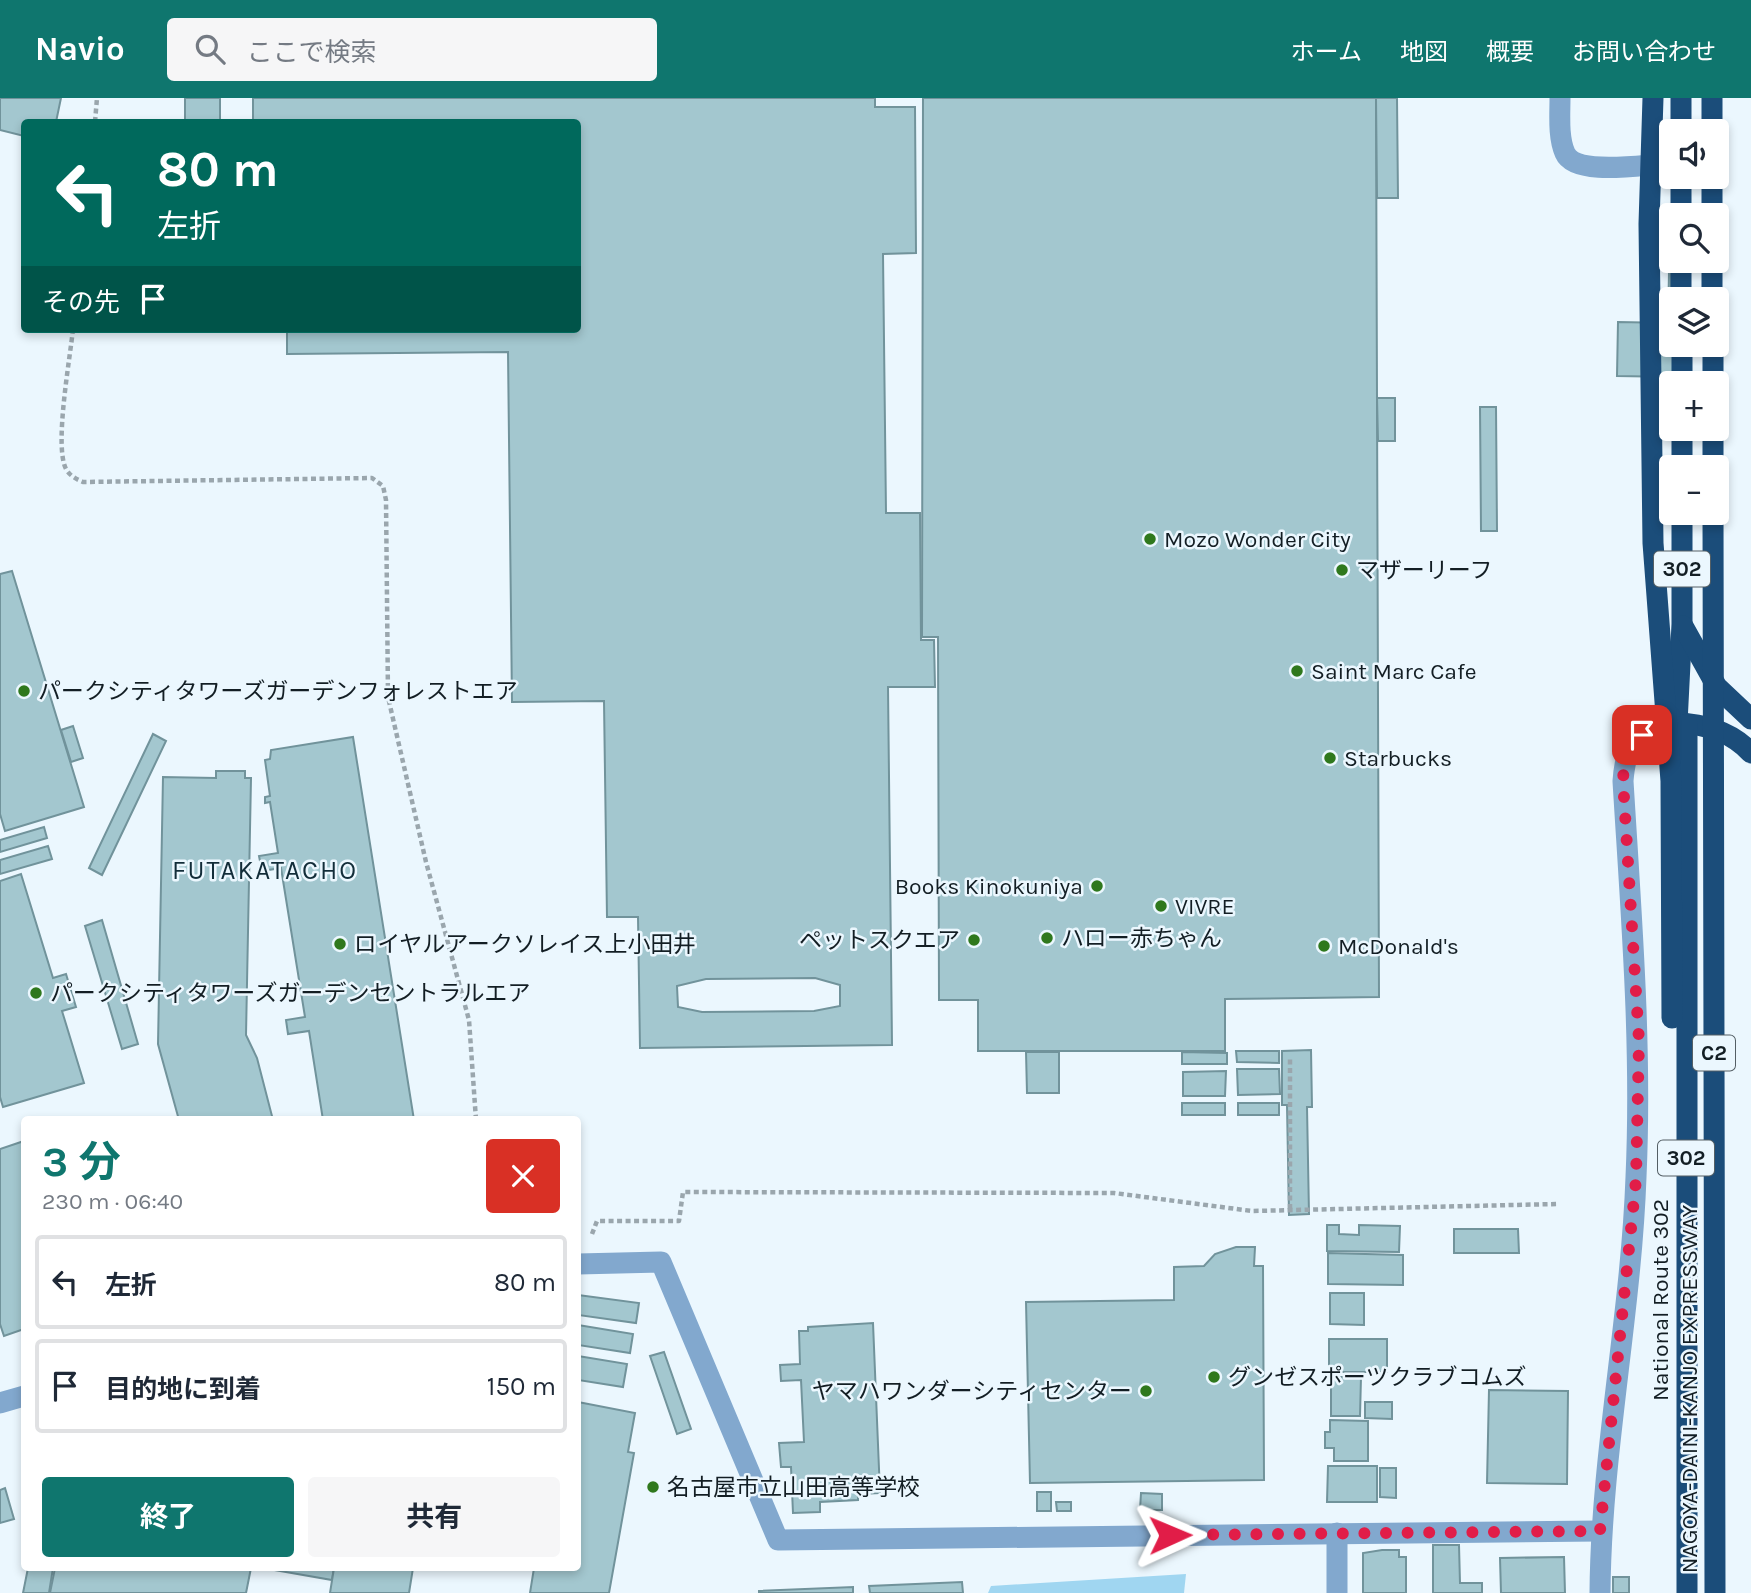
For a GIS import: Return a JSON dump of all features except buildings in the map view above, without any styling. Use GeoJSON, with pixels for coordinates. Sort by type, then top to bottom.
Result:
{"type":"FeatureCollection","features":[{"type":"Feature","properties":{"kind":"highway"},"geometry":{"type":"LineString","coordinates":[[1653,98],[1649,224],[1653,543],[1671,781],[1674,1593]]}},
{"type":"Feature","properties":{"kind":"highway"},"geometry":{"type":"LineString","coordinates":[[1681,98],[1681,119]]}},
{"type":"Feature","properties":{"kind":"highway"},"geometry":{"type":"LineString","coordinates":[[1712,98],[1712,119]]}},
{"type":"Feature","properties":{"kind":"highway","name":"National Route 302"},"geometry":{"type":"LineString","coordinates":[[1682,525],[1687,1593]]}},
{"type":"Feature","properties":{"kind":"highway","name":"NAGOYA-DAINI-KANJO EXPRESSWAY"},"geometry":{"type":"LineString","coordinates":[[1713,525],[1716,1593]]}},
{"type":"Feature","properties":{"kind":"highway"},"geometry":{"type":"LineString","coordinates":[[1682,624],[1717,687],[1751,719]]}},
{"type":"Feature","properties":{"kind":"highway"},"geometry":{"type":"LineString","coordinates":[[1682,724],[1715,729],[1734,738],[1751,753]]}},
{"type":"Feature","properties":{"kind":"street"},"geometry":{"type":"LineString","coordinates":[[1560,98],[1564,151],[1570,161],[1584,167],[1659,164]]}},
{"type":"Feature","properties":{"kind":"street"},"geometry":{"type":"LineString","coordinates":[[1600,1593],[1600,1531],[1636,1180],[1639,1041],[1623,781],[1625,758],[1630,746],[1642,735],[1682,724]]}},
{"type":"Feature","properties":{"kind":"street"},"geometry":{"type":"LineString","coordinates":[[581,1264],[661,1262],[778,1540],[1600,1531]]}},
{"type":"Feature","properties":{"kind":"street"},"geometry":{"type":"LineString","coordinates":[[0,1402],[21,1397]]}},
{"type":"Feature","properties":{"kind":"street"},"geometry":{"type":"LineString","coordinates":[[1337,1593],[1338,1533]]}},
{"type":"Feature","properties":{"kind":"path"},"geometry":{"type":"LineString","coordinates":[[95,119],[97,98]]}},
{"type":"Feature","properties":{"kind":"path"},"geometry":{"type":"LineString","coordinates":[[73,333],[61,444],[67,470],[73,478],[83,482],[372,478],[383,486],[386,500],[388,697],[426,862],[469,1020],[476,1116]]}},
{"type":"Feature","properties":{"kind":"path"},"geometry":{"type":"LineString","coordinates":[[1290,1056],[1290,1209]]}},
{"type":"Feature","properties":{"kind":"path"},"geometry":{"type":"LineString","coordinates":[[586,1234],[595,1234],[597,1221],[679,1221],[683,1192],[1114,1194],[1252,1210],[1557,1204]]}},
{"type":"Feature","properties":{"kind":"shaded area"},"geometry":{"type":"Polygon","coordinates":[[[1186,1574],[1184,1593],[988,1593],[991,1586],[1186,1574]]]}},
{"type":"Feature","properties":{"kind":"place","name":"Mozo Wonder City"},"geometry":{"type":"Point","coordinates":[1150,539]}},
{"type":"Feature","properties":{"kind":"place","name":"マザーリーフ"},"geometry":{"type":"Point","coordinates":[1342,570]}},
{"type":"Feature","properties":{"kind":"place","name":"Saint Marc Cafe"},"geometry":{"type":"Point","coordinates":[1297,671]}},
{"type":"Feature","properties":{"kind":"place","name":"パークシティタワーズガーデンフォレストエア"},"geometry":{"type":"Point","coordinates":[24,691]}},
{"type":"Feature","properties":{"kind":"place","name":"Starbucks"},"geometry":{"type":"Point","coordinates":[1330,758]}},
{"type":"Feature","properties":{"kind":"place","name":"Books Kinokuniya"},"geometry":{"type":"Point","coordinates":[1097,886]}},
{"type":"Feature","properties":{"kind":"place","name":"VIVRE"},"geometry":{"type":"Point","coordinates":[1161,906]}},
{"type":"Feature","properties":{"kind":"place","name":"ハロー赤ちゃん"},"geometry":{"type":"Point","coordinates":[1047,938]}},
{"type":"Feature","properties":{"kind":"place","name":"ペットスクエア"},"geometry":{"type":"Point","coordinates":[974,940]}},
{"type":"Feature","properties":{"kind":"place","name":"ロイヤルアークソレイス上小田井"},"geometry":{"type":"Point","coordinates":[340,944]}},
{"type":"Feature","properties":{"kind":"place","name":"McDonald's"},"geometry":{"type":"Point","coordinates":[1324,946]}},
{"type":"Feature","properties":{"kind":"place","name":"パークシティタワーズガーデンセントラルエア"},"geometry":{"type":"Point","coordinates":[36,993]}},
{"type":"Feature","properties":{"kind":"place","name":"グンゼスポーツクラブコムズ"},"geometry":{"type":"Point","coordinates":[1214,1377]}},
{"type":"Feature","properties":{"kind":"place","name":"ヤマハワンダーシティセンター"},"geometry":{"type":"Point","coordinates":[1146,1391]}},
{"type":"Feature","properties":{"kind":"place","name":"名古屋市立山田高等学校"},"geometry":{"type":"Point","coordinates":[653,1487]}},
{"type":"Feature","properties":{"kind":"district","name":"FUTAKATACHO"},"geometry":{"type":"Point","coordinates":[265,870]}},
{"type":"Feature","properties":{"kind":"route"},"geometry":{"type":"LineString","coordinates":[[1170,1535],[1600,1531],[1636,1180],[1639,1041],[1623,781],[1625,758],[1630,746],[1642,735]]}}]}
